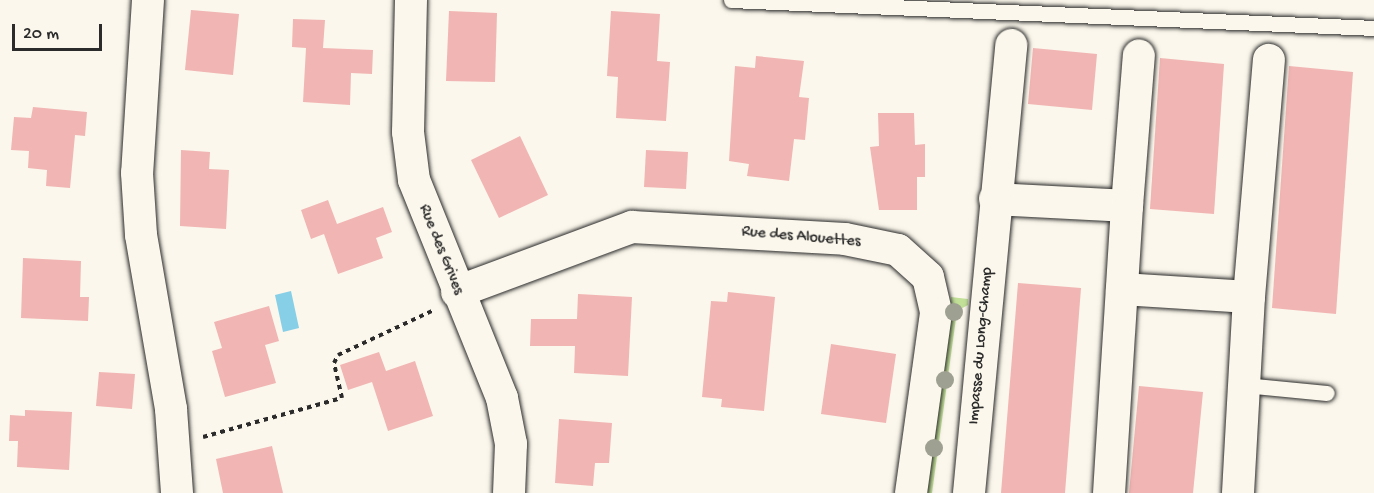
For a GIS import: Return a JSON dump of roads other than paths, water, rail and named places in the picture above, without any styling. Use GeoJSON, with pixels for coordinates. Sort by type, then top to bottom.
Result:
{"type":"FeatureCollection","features":[{"type":"Feature","properties":{"kind":"street"},"geometry":{"type":"LineString","coordinates":[[148,0],[137,173],[141,235],[171,409],[177,493]]}},
{"type":"Feature","properties":{"kind":"street","name":"Rue des Grives"},"geometry":{"type":"LineString","coordinates":[[411,0],[408,132],[414,180],[451,299],[502,398],[511,444],[508,493]]}},
{"type":"Feature","properties":{"kind":"street","name":"Impasse du Long-Champ"},"geometry":{"type":"LineString","coordinates":[[969,493],[1011,45]]}},
{"type":"Feature","properties":{"kind":"street"},"geometry":{"type":"LineString","coordinates":[[1109,493],[1139,55]]}},
{"type":"Feature","properties":{"kind":"street"},"geometry":{"type":"LineString","coordinates":[[1238,493],[1249,297],[1269,60]]}},
{"type":"Feature","properties":{"kind":"street"},"geometry":{"type":"LineString","coordinates":[[996,199],[1127,206]]}},
{"type":"Feature","properties":{"kind":"street","name":"Rue des Alouettes"},"geometry":{"type":"LineString","coordinates":[[451,299],[632,227],[845,239],[898,250],[928,277],[936,312],[911,493]]}},
{"type":"Feature","properties":{"kind":"street"},"geometry":{"type":"LineString","coordinates":[[1122,289],[1249,297]]}},
{"type":"Feature","properties":{"kind":"lane"},"geometry":{"type":"LineString","coordinates":[[731,0],[1374,28]]}},
{"type":"Feature","properties":{"kind":"lane"},"geometry":{"type":"LineString","coordinates":[[1244,385],[1327,393]]}},
{"type":"Feature","properties":{"kind":"water"},"geometry":{"type":"Polygon","coordinates":[[[291,291],[299,328],[283,332],[275,295],[291,291]]]}}]}
